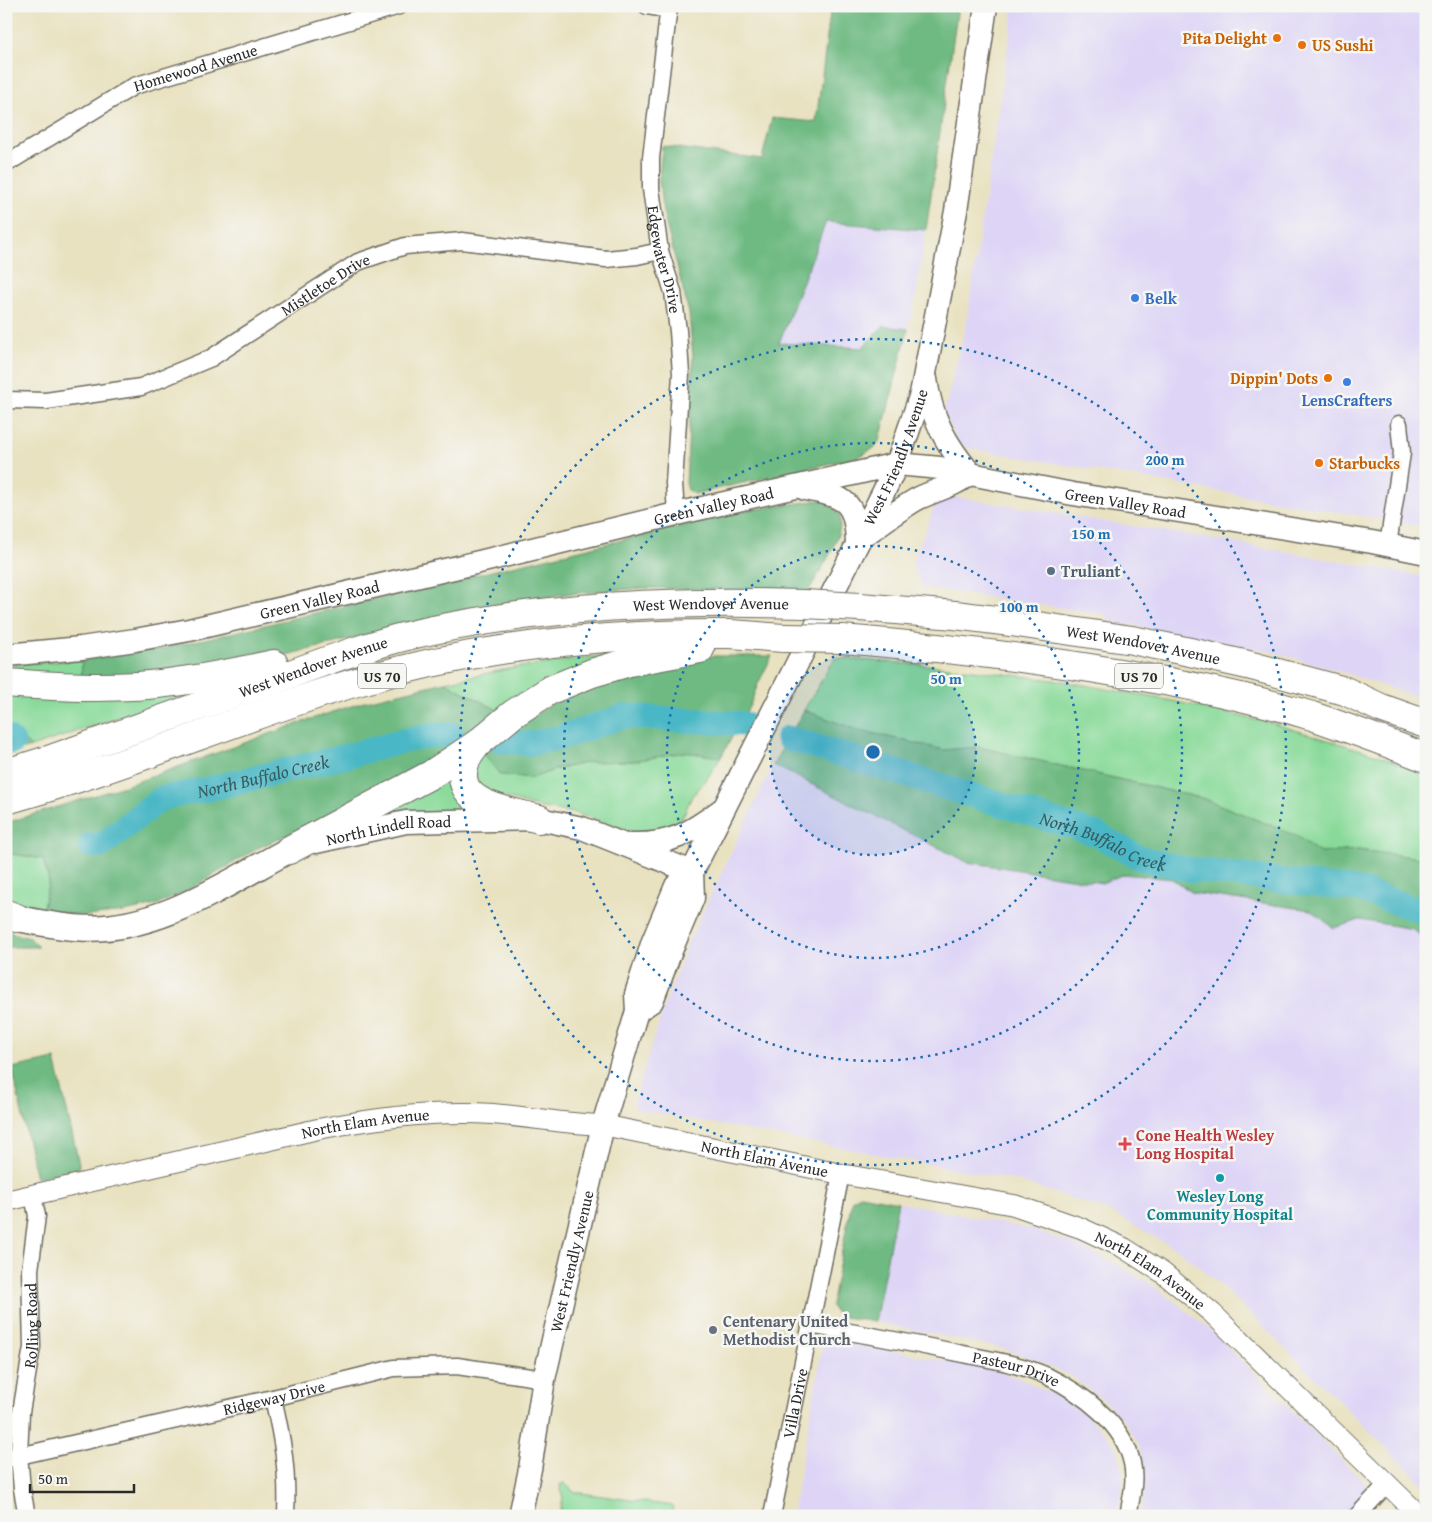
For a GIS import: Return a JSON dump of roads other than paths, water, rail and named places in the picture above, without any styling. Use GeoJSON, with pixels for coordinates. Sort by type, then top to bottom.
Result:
{"type":"FeatureCollection","features":[{"type":"Feature","properties":{"kind":"highway","name":"West Wendover Avenue"},"geometry":{"type":"LineString","coordinates":[[6,773],[54,758],[373,645],[460,625],[558,611],[673,603],[743,602],[860,607],[964,616],[1132,640],[1248,665],[1345,691],[1381,708],[1426,724]]}},
{"type":"Feature","properties":{"kind":"highway","name":"West Wendover Avenue"},"geometry":{"type":"LineString","coordinates":[[6,800],[65,783],[280,707],[343,687],[448,660],[490,651],[550,643],[606,638],[721,634],[842,640],[978,652],[1157,678],[1311,716],[1373,737],[1426,758]]}},
{"type":"Feature","properties":{"kind":"highway"},"geometry":{"type":"LineString","coordinates":[[289,850],[432,774],[477,744],[514,714],[550,690],[592,673],[629,662],[676,652],[780,638]]}},
{"type":"Feature","properties":{"kind":"highway"},"geometry":{"type":"LineString","coordinates":[[6,683],[90,688],[173,683],[373,645]]}},
{"type":"Feature","properties":{"kind":"highway"},"geometry":{"type":"LineString","coordinates":[[1345,691],[1367,692],[1426,710]]}},
{"type":"Feature","properties":{"kind":"highway"},"geometry":{"type":"LineString","coordinates":[[477,744],[464,766],[465,785],[470,795],[478,801],[491,806],[539,819]]}},
{"type":"Feature","properties":{"kind":"main road","name":"West Friendly Avenue"},"geometry":{"type":"LineString","coordinates":[[520,1516],[530,1469],[544,1379],[603,1125],[637,1011],[636,994],[653,941],[676,886],[692,872],[859,542],[897,464],[921,394],[956,210],[986,6]]}},
{"type":"Feature","properties":{"kind":"main road"},"geometry":{"type":"LineString","coordinates":[[794,488],[837,496],[845,502],[855,516],[859,542],[914,501],[946,486],[962,481],[970,474],[953,452],[936,423],[927,386],[926,371]]}},
{"type":"Feature","properties":{"kind":"main road","name":"Green Valley Road"},"geometry":{"type":"LineString","coordinates":[[6,655],[81,648],[189,630],[456,568],[676,514],[897,464],[923,466],[1081,495],[1426,553]]}},
{"type":"Feature","properties":{"kind":"main road"},"geometry":{"type":"LineString","coordinates":[[625,844],[660,843],[672,839],[699,826],[723,808]]}},
{"type":"Feature","properties":{"kind":"main road","name":"North Lindell Road"},"geometry":{"type":"LineString","coordinates":[[10,916],[54,926],[83,928],[130,924],[183,906],[289,850],[406,822],[539,819],[582,828],[692,872]]}},
{"type":"Feature","properties":{"kind":"street","name":"Homewood Avenue"},"geometry":{"type":"LineString","coordinates":[[6,164],[134,86],[400,6]]}},
{"type":"Feature","properties":{"kind":"street"},"geometry":{"type":"LineString","coordinates":[[648,6],[669,8]]}},
{"type":"Feature","properties":{"kind":"street","name":"Edgewater Drive"},"geometry":{"type":"LineString","coordinates":[[669,8],[651,158],[651,189],[660,251],[673,292],[678,331],[681,374],[674,483],[676,514]]}},
{"type":"Feature","properties":{"kind":"street","name":"Mistletoe Drive"},"geometry":{"type":"LineString","coordinates":[[6,400],[46,401],[141,387],[211,358],[358,262],[405,246],[462,241],[606,259],[637,256],[660,251]]}},
{"type":"Feature","properties":{"kind":"street"},"geometry":{"type":"LineString","coordinates":[[1388,546],[1402,453],[1399,424]]}},
{"type":"Feature","properties":{"kind":"street","name":"North Elam Avenue"},"geometry":{"type":"LineString","coordinates":[[6,1201],[318,1129],[370,1119],[468,1113],[603,1125],[841,1174],[1014,1205],[1081,1228],[1124,1248],[1163,1273],[1212,1313],[1420,1516]]}},
{"type":"Feature","properties":{"kind":"street","name":"Villa Drive"},"geometry":{"type":"LineString","coordinates":[[772,1516],[841,1174]]}},
{"type":"Feature","properties":{"kind":"street","name":"Rolling Road"},"geometry":{"type":"LineString","coordinates":[[26,1516],[22,1489],[13,1457],[32,1347],[30,1270],[37,1216],[33,1195]]}},
{"type":"Feature","properties":{"kind":"street","name":"Pasteur Drive"},"geometry":{"type":"LineString","coordinates":[[810,1325],[1004,1362],[1047,1376],[1076,1392],[1113,1425],[1128,1449],[1133,1464],[1134,1480],[1128,1516]]}},
{"type":"Feature","properties":{"kind":"street","name":"Ridgeway Drive"},"geometry":{"type":"LineString","coordinates":[[13,1457],[273,1398],[394,1368],[456,1366],[544,1379]]}},
{"type":"Feature","properties":{"kind":"street"},"geometry":{"type":"LineString","coordinates":[[273,1398],[282,1434],[286,1462],[286,1516]]}},
{"type":"Feature","properties":{"kind":"street"},"geometry":{"type":"LineString","coordinates":[[1357,1516],[1387,1484]]}},
{"type":"Feature","properties":{"kind":"waterway","name":"North Buffalo Creek"},"geometry":{"type":"LineString","coordinates":[[500,740],[527,744],[559,738],[624,716],[744,724]]}},
{"type":"Feature","properties":{"kind":"waterway","name":"North Buffalo Creek"},"geometry":{"type":"LineString","coordinates":[[90,845],[101,846],[162,798],[208,789],[410,739],[435,735],[452,735]]}},
{"type":"Feature","properties":{"kind":"waterway","name":"North Buffalo Creek"},"geometry":{"type":"LineString","coordinates":[[6,737],[13,742]]}},
{"type":"Feature","properties":{"kind":"waterway","name":"North Buffalo Creek"},"geometry":{"type":"LineString","coordinates":[[788,738],[1096,834],[1140,858],[1187,869],[1359,890],[1426,912]]}},
{"type":"Feature","properties":{"kind":"place","name":"Pita Delight"},"geometry":{"type":"Point","coordinates":[1277,38]}},
{"type":"Feature","properties":{"kind":"place","name":"US Sushi"},"geometry":{"type":"Point","coordinates":[1302,45]}},
{"type":"Feature","properties":{"kind":"place","name":"Belk"},"geometry":{"type":"Point","coordinates":[1135,298]}},
{"type":"Feature","properties":{"kind":"place","name":"Dippin' Dots"},"geometry":{"type":"Point","coordinates":[1328,378]}},
{"type":"Feature","properties":{"kind":"place","name":"LensCrafters"},"geometry":{"type":"Point","coordinates":[1347,382]}},
{"type":"Feature","properties":{"kind":"place","name":"Starbucks"},"geometry":{"type":"Point","coordinates":[1319,463]}},
{"type":"Feature","properties":{"kind":"place","name":"Truliant"},"geometry":{"type":"Point","coordinates":[1051,571]}},
{"type":"Feature","properties":{"kind":"place","name":"Cone Health Wesley Long Hospital"},"geometry":{"type":"Point","coordinates":[1125,1144]}},
{"type":"Feature","properties":{"kind":"place","name":"Wesley Long Community Hospital"},"geometry":{"type":"Point","coordinates":[1220,1178]}},
{"type":"Feature","properties":{"kind":"place","name":"Centenary United Methodist Church"},"geometry":{"type":"Point","coordinates":[713,1330]}}]}
